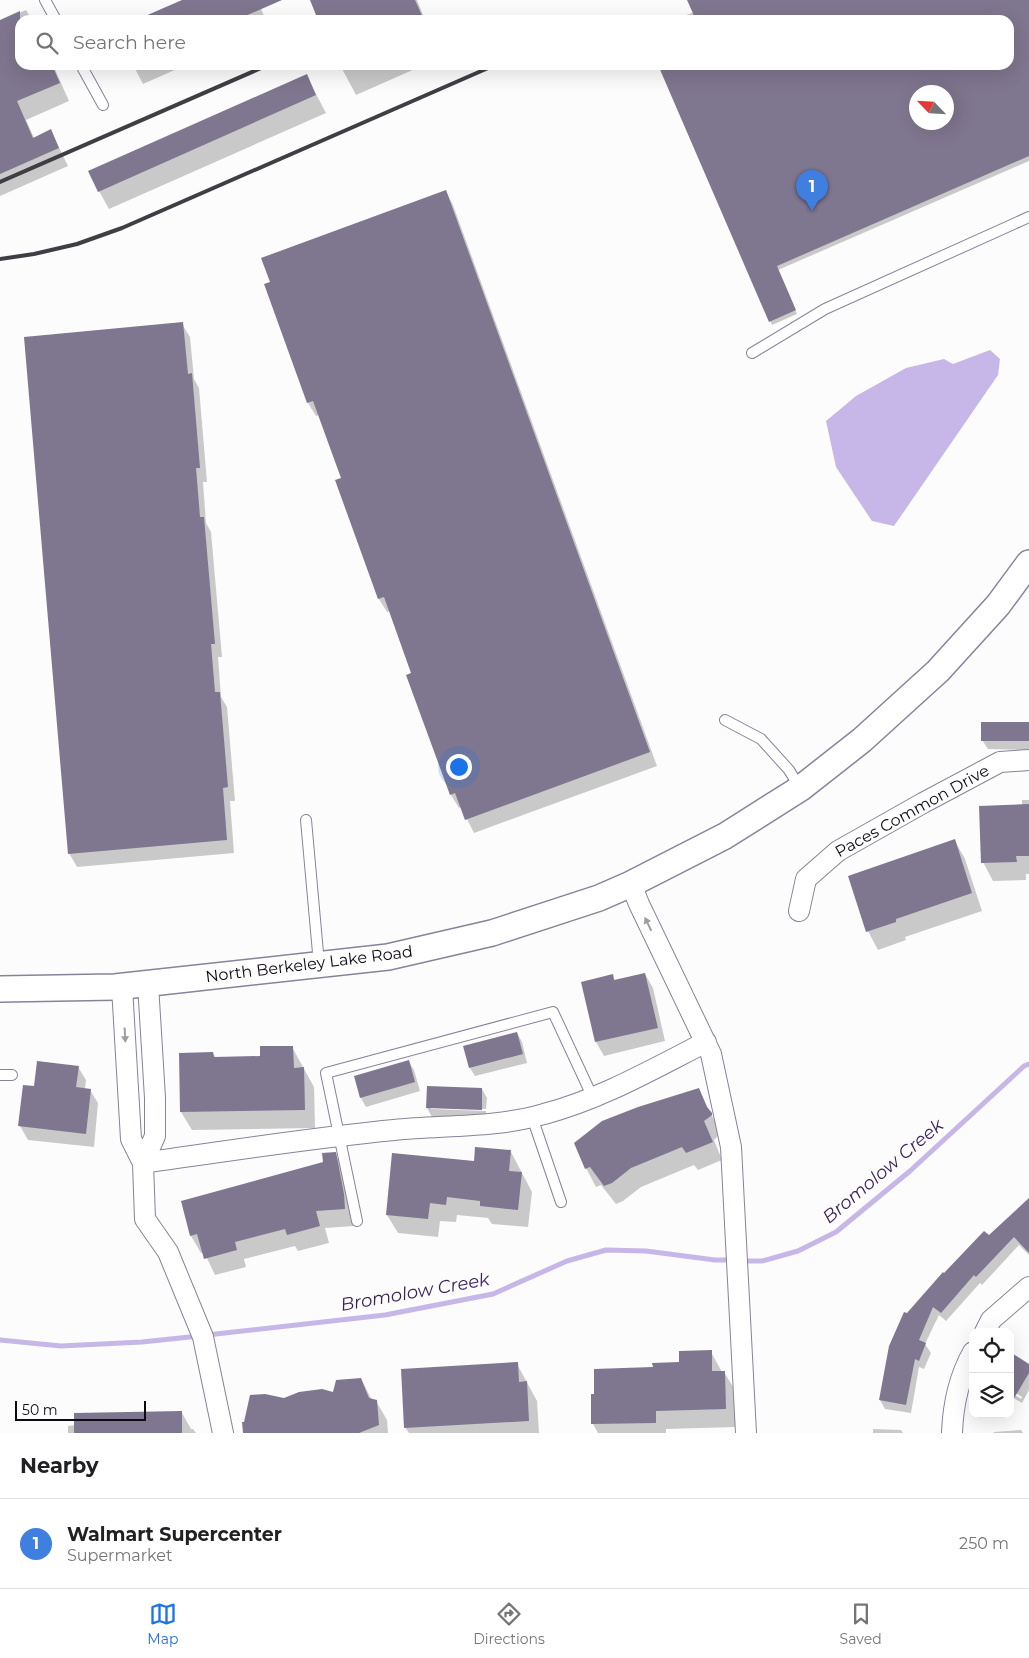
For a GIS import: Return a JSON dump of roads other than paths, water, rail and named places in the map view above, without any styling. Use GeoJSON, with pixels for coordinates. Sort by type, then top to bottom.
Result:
{"type":"FeatureCollection","features":[{"type":"Feature","properties":{"kind":"street","name":"North Berkeley Lake Road"},"geometry":{"type":"LineString","coordinates":[[0,989],[148,984],[388,957],[492,933],[599,898],[726,836],[800,788],[862,740],[938,671],[998,606],[1029,563]]}},
{"type":"Feature","properties":{"kind":"street","name":"Paces Common Drive"},"geometry":{"type":"LineString","coordinates":[[799,911],[806,879],[838,851],[1000,762],[1029,760]]}},
{"type":"Feature","properties":{"kind":"street"},"geometry":{"type":"LineString","coordinates":[[631,884],[711,1054],[731,1147],[746,1433]]}},
{"type":"Feature","properties":{"kind":"street"},"geometry":{"type":"LineString","coordinates":[[143,1163],[155,1136],[154,1073],[148,984]]}},
{"type":"Feature","properties":{"kind":"street"},"geometry":{"type":"LineString","coordinates":[[122,986],[131,1139],[143,1163],[146,1219],[168,1252],[203,1337],[223,1433]]}},
{"type":"Feature","properties":{"kind":"street"},"geometry":{"type":"LineString","coordinates":[[143,1163],[340,1136],[507,1122],[532,1117],[593,1098],[706,1042]]}},
{"type":"Feature","properties":{"kind":"street"},"geometry":{"type":"LineString","coordinates":[[127,1074],[154,1073]]}},
{"type":"Feature","properties":{"kind":"street"},"geometry":{"type":"LineString","coordinates":[[130,1114],[155,1112]]}},
{"type":"Feature","properties":{"kind":"street"},"geometry":{"type":"LineString","coordinates":[[987,1328],[991,1320],[1029,1287]]}},
{"type":"Feature","properties":{"kind":"street"},"geometry":{"type":"LineString","coordinates":[[952,1433],[953,1410],[964,1367],[969,1359]]}},
{"type":"Feature","properties":{"kind":"lane"},"geometry":{"type":"LineString","coordinates":[[45,0],[53,15]]}},
{"type":"Feature","properties":{"kind":"lane"},"geometry":{"type":"LineString","coordinates":[[84,70],[103,104]]}},
{"type":"Feature","properties":{"kind":"lane"},"geometry":{"type":"LineString","coordinates":[[752,353],[826,309],[1029,217]]}},
{"type":"Feature","properties":{"kind":"lane"},"geometry":{"type":"LineString","coordinates":[[725,720],[761,740],[789,770],[800,788]]}},
{"type":"Feature","properties":{"kind":"lane"},"geometry":{"type":"LineString","coordinates":[[306,820],[319,965]]}},
{"type":"Feature","properties":{"kind":"lane"},"geometry":{"type":"LineString","coordinates":[[357,1221],[326,1073],[553,1012],[593,1098]]}},
{"type":"Feature","properties":{"kind":"lane"},"geometry":{"type":"LineString","coordinates":[[0,1075],[12,1076]]}},
{"type":"Feature","properties":{"kind":"lane"},"geometry":{"type":"LineString","coordinates":[[532,1117],[561,1202]]}},
{"type":"Feature","properties":{"kind":"waterway","name":"Bromolow Creek"},"geometry":{"type":"LineString","coordinates":[[742,1261],[762,1261],[798,1251],[836,1232],[910,1171],[1024,1066],[1029,1064]]}},
{"type":"Feature","properties":{"kind":"waterway","name":"Bromolow Creek"},"geometry":{"type":"LineString","coordinates":[[207,1335],[385,1315],[493,1294],[567,1261],[606,1250],[646,1251],[715,1260],[734,1260]]}},
{"type":"Feature","properties":{"kind":"waterway","name":"Bromolow Creek"},"geometry":{"type":"LineString","coordinates":[[0,1340],[61,1346],[142,1342],[199,1336]]}},
{"type":"Feature","properties":{"kind":"railway"},"geometry":{"type":"LineString","coordinates":[[0,182],[257,70]]}},
{"type":"Feature","properties":{"kind":"railway"},"geometry":{"type":"LineString","coordinates":[[0,259],[34,254],[77,244],[122,228],[484,70]]}},
{"type":"Feature","properties":{"kind":"place","name":"Walmart Supercenter"},"geometry":{"type":"Point","coordinates":[812,211]}}]}
